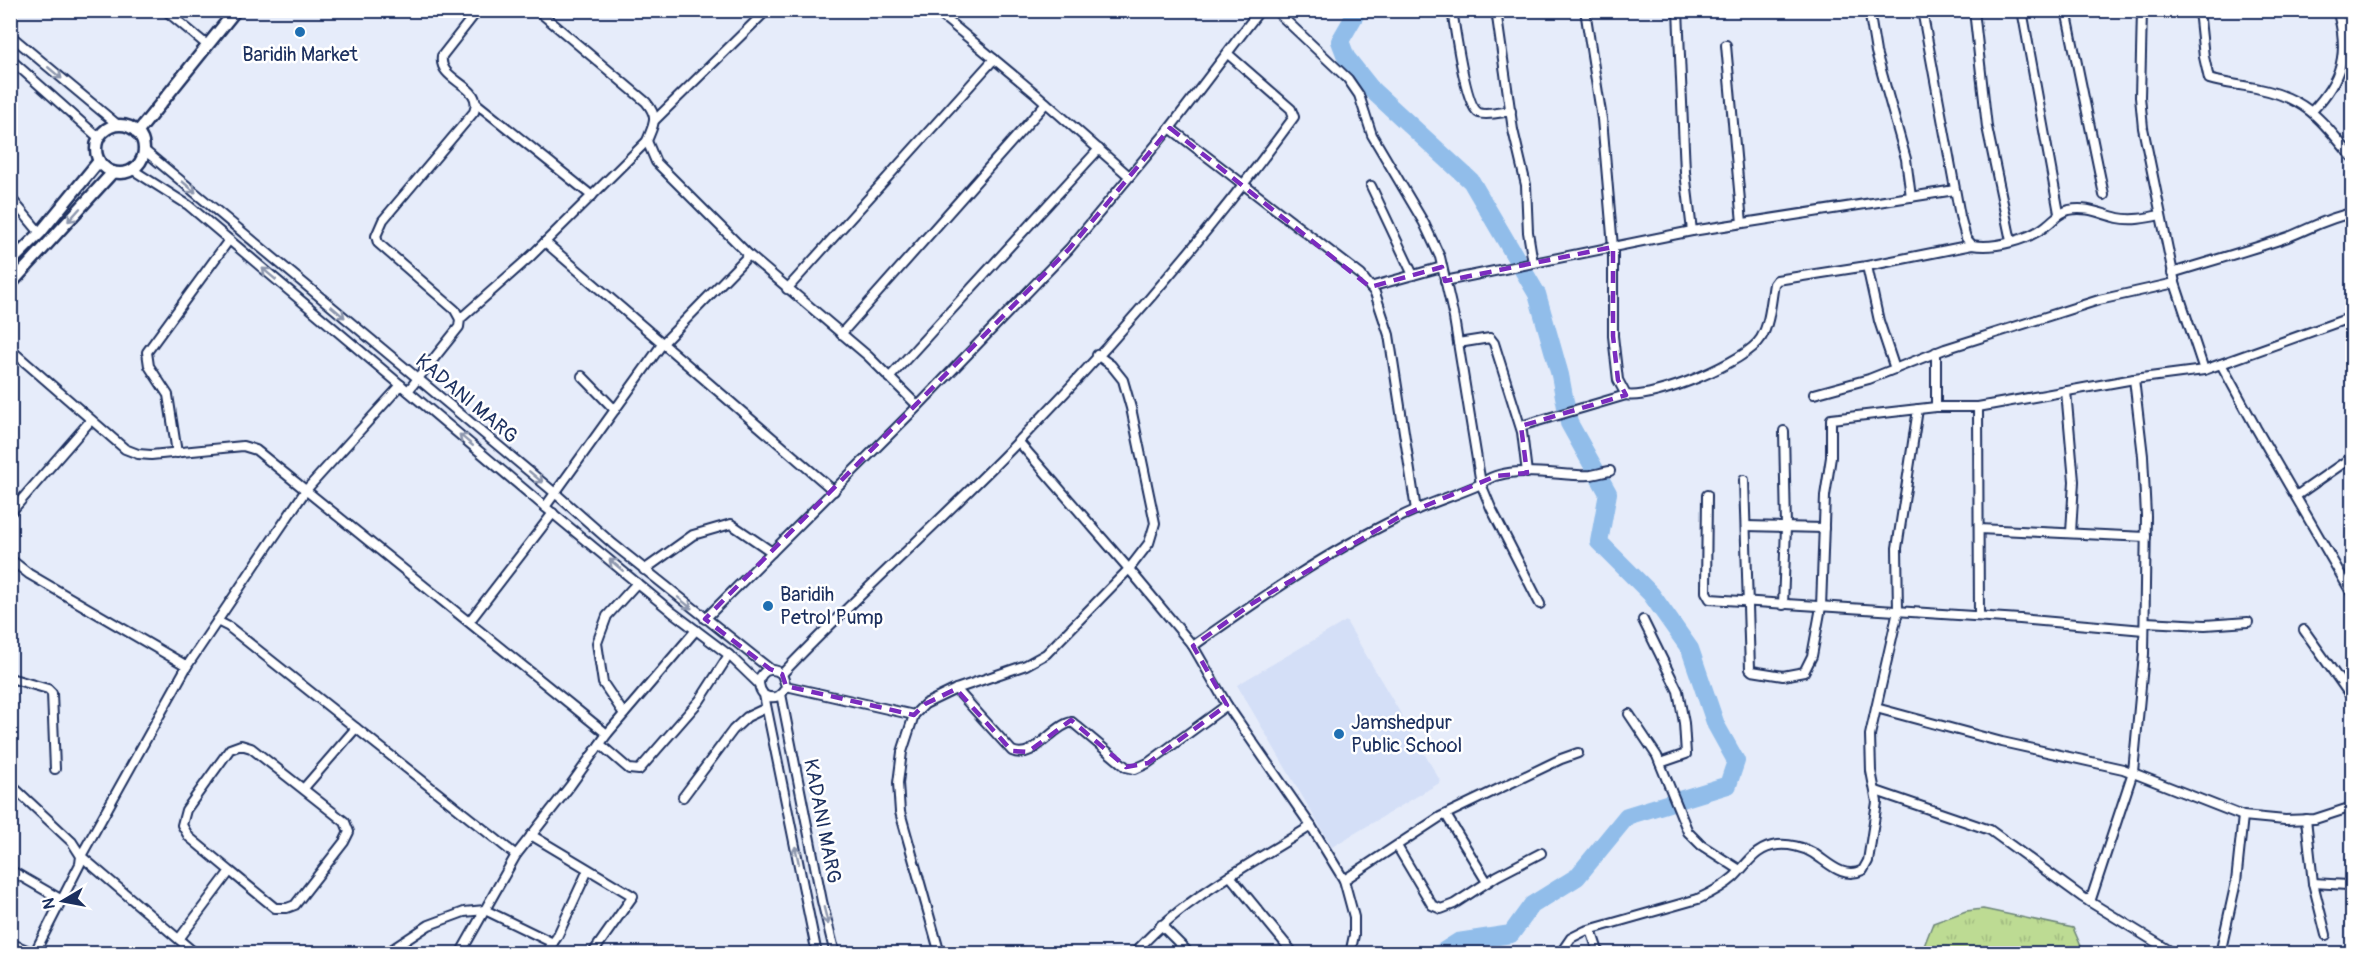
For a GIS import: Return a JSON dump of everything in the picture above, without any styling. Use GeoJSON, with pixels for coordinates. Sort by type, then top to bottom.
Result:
{"type":"FeatureCollection","features":[{"type":"Feature","properties":{"kind":"street"},"geometry":{"type":"LineString","coordinates":[[165,10],[207,45]]}},
{"type":"Feature","properties":{"kind":"street"},"geometry":{"type":"LineString","coordinates":[[136,133],[236,10]]}},
{"type":"Feature","properties":{"kind":"street"},"geometry":{"type":"LineString","coordinates":[[478,10],[442,56],[441,64],[444,70],[475,97],[477,104],[592,196]]}},
{"type":"Feature","properties":{"kind":"street"},"geometry":{"type":"LineString","coordinates":[[537,10],[646,102],[654,112],[655,120]]}},
{"type":"Feature","properties":{"kind":"street"},"geometry":{"type":"LineString","coordinates":[[460,319],[545,242],[647,141],[655,120],[767,10]]}},
{"type":"Feature","properties":{"kind":"street"},"geometry":{"type":"LineString","coordinates":[[934,10],[1130,176]]}},
{"type":"Feature","properties":{"kind":"street"},"geometry":{"type":"LineString","coordinates":[[705,619],[918,406],[1069,249],[1170,128],[1260,10]]}},
{"type":"Feature","properties":{"kind":"street"},"geometry":{"type":"LineString","coordinates":[[1275,10],[1348,79],[1359,95],[1371,135],[1424,223],[1442,267],[1458,343],[1481,484],[1540,604]]}},
{"type":"Feature","properties":{"kind":"street"},"geometry":{"type":"LineString","coordinates":[[1452,10],[1470,101],[1476,111],[1483,114],[1511,111]]}},
{"type":"Feature","properties":{"kind":"street"},"geometry":{"type":"LineString","coordinates":[[1497,10],[1516,148],[1526,184],[1530,264]]}},
{"type":"Feature","properties":{"kind":"street"},"geometry":{"type":"LineString","coordinates":[[1586,10],[1602,118],[1613,247],[1613,336],[1618,380],[1626,395]]}},
{"type":"Feature","properties":{"kind":"street"},"geometry":{"type":"LineString","coordinates":[[1678,10],[1685,172],[1692,231]]}},
{"type":"Feature","properties":{"kind":"street"},"geometry":{"type":"LineString","coordinates":[[1869,10],[1876,52],[1905,159],[1911,197]]}},
{"type":"Feature","properties":{"kind":"street"},"geometry":{"type":"LineString","coordinates":[[1922,10],[1955,190],[1966,238],[1972,245]]}},
{"type":"Feature","properties":{"kind":"street"},"geometry":{"type":"LineString","coordinates":[[1974,10],[1987,127],[2012,241]]}},
{"type":"Feature","properties":{"kind":"street"},"geometry":{"type":"LineString","coordinates":[[2022,10],[2059,213]]}},
{"type":"Feature","properties":{"kind":"street"},"geometry":{"type":"LineString","coordinates":[[2066,10],[2104,195]]}},
{"type":"Feature","properties":{"kind":"street"},"geometry":{"type":"LineString","coordinates":[[2142,10],[2140,97],[2143,128],[2172,273],[2204,370]]}},
{"type":"Feature","properties":{"kind":"street"},"geometry":{"type":"LineString","coordinates":[[2199,10],[2209,79],[2264,89],[2300,102],[2312,111],[2352,157]]}},
{"type":"Feature","properties":{"kind":"street"},"geometry":{"type":"LineString","coordinates":[[2312,111],[2330,91],[2338,76],[2343,56],[2342,27],[2337,10]]}},
{"type":"Feature","properties":{"kind":"street"},"geometry":{"type":"LineString","coordinates":[[10,35],[118,125]]}},
{"type":"Feature","properties":{"kind":"street"},"geometry":{"type":"LineString","coordinates":[[1726,45],[1742,223]]}},
{"type":"Feature","properties":{"kind":"street"},"geometry":{"type":"LineString","coordinates":[[782,674],[835,618],[1018,441],[1138,312],[1244,184],[1293,117],[1294,114],[1228,54]]}},
{"type":"Feature","properties":{"kind":"street"},"geometry":{"type":"LineString","coordinates":[[10,59],[99,138]]}},
{"type":"Feature","properties":{"kind":"street"},"geometry":{"type":"LineString","coordinates":[[787,289],[994,59]]}},
{"type":"Feature","properties":{"kind":"street"},"geometry":{"type":"LineString","coordinates":[[841,334],[1046,103]]}},
{"type":"Feature","properties":{"kind":"street"},"geometry":{"type":"LineString","coordinates":[[10,943],[34,953],[80,864],[81,856],[187,666],[306,490],[404,388],[418,378],[459,327],[460,319],[455,310],[378,243],[376,236],[383,220],[474,112],[477,104]]}},
{"type":"Feature","properties":{"kind":"street"},"geometry":{"type":"LineString","coordinates":[[118,125],[126,126],[136,133],[144,150],[139,164],[126,173],[113,172],[104,167],[96,153],[99,138],[110,127],[118,125]]}},
{"type":"Feature","properties":{"kind":"street"},"geometry":{"type":"LineString","coordinates":[[1170,128],[1360,275],[1370,286],[1382,309],[1389,335],[1416,510]]}},
{"type":"Feature","properties":{"kind":"street"},"geometry":{"type":"LineString","coordinates":[[647,141],[656,162],[749,255],[841,334],[918,406]]}},
{"type":"Feature","properties":{"kind":"street"},"geometry":{"type":"LineString","coordinates":[[889,378],[1099,149]]}},
{"type":"Feature","properties":{"kind":"street","name":"KADANI MARG"},"geometry":{"type":"LineString","coordinates":[[144,150],[644,570],[770,669]]}},
{"type":"Feature","properties":{"kind":"street"},"geometry":{"type":"LineString","coordinates":[[10,263],[40,233],[99,161]]}},
{"type":"Feature","properties":{"kind":"street","name":"KADANI MARG"},"geometry":{"type":"LineString","coordinates":[[133,170],[188,205],[545,507],[729,655],[758,682]]}},
{"type":"Feature","properties":{"kind":"street"},"geometry":{"type":"LineString","coordinates":[[10,285],[113,172]]}},
{"type":"Feature","properties":{"kind":"street"},"geometry":{"type":"LineString","coordinates":[[1371,186],[1413,275]]}},
{"type":"Feature","properties":{"kind":"street"},"geometry":{"type":"LineString","coordinates":[[1445,281],[1692,231],[1955,190]]}},
{"type":"Feature","properties":{"kind":"street"},"geometry":{"type":"LineString","coordinates":[[10,197],[40,233]]}},
{"type":"Feature","properties":{"kind":"street"},"geometry":{"type":"LineString","coordinates":[[1521,426],[1626,395],[1662,390],[1699,379],[1751,349],[1761,340],[1774,284],[1777,280],[1867,266],[1972,245],[1982,247],[2012,241],[2046,226],[2059,213],[2080,208],[2120,218],[2141,219],[2160,215]]}},
{"type":"Feature","properties":{"kind":"street"},"geometry":{"type":"LineString","coordinates":[[2172,273],[2293,235],[2331,217],[2352,213]]}},
{"type":"Feature","properties":{"kind":"street"},"geometry":{"type":"LineString","coordinates":[[177,453],[168,394],[148,366],[147,352],[229,240]]}},
{"type":"Feature","properties":{"kind":"street"},"geometry":{"type":"LineString","coordinates":[[545,242],[834,491]]}},
{"type":"Feature","properties":{"kind":"street"},"geometry":{"type":"LineString","coordinates":[[545,507],[663,343],[749,255]]}},
{"type":"Feature","properties":{"kind":"street"},"geometry":{"type":"LineString","coordinates":[[1867,266],[1879,321],[1895,369]]}},
{"type":"Feature","properties":{"kind":"street"},"geometry":{"type":"LineString","coordinates":[[1370,286],[1442,267]]}},
{"type":"Feature","properties":{"kind":"street"},"geometry":{"type":"LineString","coordinates":[[1814,394],[1869,379],[1936,352],[2099,300],[2175,283]]}},
{"type":"Feature","properties":{"kind":"street"},"geometry":{"type":"LineString","coordinates":[[1744,480],[1750,669],[1783,676],[1804,672],[1812,656],[1821,607],[1825,496],[1831,457],[1831,419],[1936,407],[1978,407],[2134,379],[2204,370],[2352,317]]}},
{"type":"Feature","properties":{"kind":"street"},"geometry":{"type":"LineString","coordinates":[[1458,343],[1485,338],[1492,340],[1504,369],[1521,426],[1527,473]]}},
{"type":"Feature","properties":{"kind":"street"},"geometry":{"type":"LineString","coordinates":[[10,349],[91,420],[125,448],[132,451],[151,455],[243,446],[256,450],[607,734]]}},
{"type":"Feature","properties":{"kind":"street"},"geometry":{"type":"LineString","coordinates":[[1936,352],[1936,407]]}},
{"type":"Feature","properties":{"kind":"street"},"geometry":{"type":"LineString","coordinates":[[940,954],[900,812],[898,783],[902,752],[914,715],[925,704],[956,689],[1026,665],[1046,654],[1129,569],[1149,543],[1155,523],[1123,380],[1111,365],[1097,355]]}},
{"type":"Feature","properties":{"kind":"street"},"geometry":{"type":"LineString","coordinates":[[2221,364],[2352,594]]}},
{"type":"Feature","properties":{"kind":"street"},"geometry":{"type":"LineString","coordinates":[[582,376],[615,410]]}},
{"type":"Feature","properties":{"kind":"street"},"geometry":{"type":"LineString","coordinates":[[2090,902],[2133,772],[2144,654],[2143,456],[2134,379]]}},
{"type":"Feature","properties":{"kind":"street"},"geometry":{"type":"LineString","coordinates":[[2066,391],[2074,481],[2071,533]]}},
{"type":"Feature","properties":{"kind":"street"},"geometry":{"type":"LineString","coordinates":[[1978,407],[1979,616]]}},
{"type":"Feature","properties":{"kind":"street"},"geometry":{"type":"LineString","coordinates":[[1560,954],[1571,938],[1698,899],[1712,892],[1740,870],[1761,849],[1781,845],[1798,847],[1813,853],[1839,872],[1851,873],[1863,870],[1868,861],[1877,802],[1871,771],[1870,735],[1898,611],[1897,548],[1918,409]]}},
{"type":"Feature","properties":{"kind":"street"},"geometry":{"type":"LineString","coordinates":[[10,513],[91,420]]}},
{"type":"Feature","properties":{"kind":"street"},"geometry":{"type":"LineString","coordinates":[[1783,605],[1786,526],[1784,431]]}},
{"type":"Feature","properties":{"kind":"street"},"geometry":{"type":"LineString","coordinates":[[1018,441],[1192,646],[1227,705],[1311,826],[1344,880],[1354,917],[1354,935],[1350,954]]}},
{"type":"Feature","properties":{"kind":"street"},"geometry":{"type":"LineString","coordinates":[[2295,496],[2352,457]]}},
{"type":"Feature","properties":{"kind":"street"},"geometry":{"type":"LineString","coordinates":[[1192,646],[1253,603],[1341,549],[1416,510],[1481,484],[1487,479],[1527,473],[1591,475],[1610,471]]}},
{"type":"Feature","properties":{"kind":"street"},"geometry":{"type":"LineString","coordinates":[[1707,495],[1707,596],[1710,599],[2145,626],[2248,622]]}},
{"type":"Feature","properties":{"kind":"street"},"geometry":{"type":"LineString","coordinates":[[469,622],[553,513]]}},
{"type":"Feature","properties":{"kind":"street"},"geometry":{"type":"LineString","coordinates":[[644,570],[693,535],[731,525],[772,552]]}},
{"type":"Feature","properties":{"kind":"street"},"geometry":{"type":"LineString","coordinates":[[1746,526],[1824,528]]}},
{"type":"Feature","properties":{"kind":"street"},"geometry":{"type":"LineString","coordinates":[[1979,529],[2145,537]]}},
{"type":"Feature","properties":{"kind":"street"},"geometry":{"type":"LineString","coordinates":[[10,559],[29,574],[187,666]]}},
{"type":"Feature","properties":{"kind":"street"},"geometry":{"type":"LineString","coordinates":[[624,714],[603,683],[597,643],[608,616],[638,583]]}},
{"type":"Feature","properties":{"kind":"street"},"geometry":{"type":"LineString","coordinates":[[1643,620],[1678,691],[1684,723],[1686,754],[1660,763]]}},
{"type":"Feature","properties":{"kind":"street"},"geometry":{"type":"LineString","coordinates":[[217,621],[229,627],[516,855]]}},
{"type":"Feature","properties":{"kind":"street"},"geometry":{"type":"LineString","coordinates":[[460,954],[516,855],[607,734],[696,630]]}},
{"type":"Feature","properties":{"kind":"street"},"geometry":{"type":"LineString","coordinates":[[2304,630],[2352,698]]}},
{"type":"Feature","properties":{"kind":"street"},"geometry":{"type":"LineString","coordinates":[[600,744],[629,770],[639,770],[700,700],[729,655]]}},
{"type":"Feature","properties":{"kind":"street"},"geometry":{"type":"LineString","coordinates":[[782,674],[770,669],[762,674],[758,682],[764,695],[773,698],[781,694],[786,687]]}},
{"type":"Feature","properties":{"kind":"street"},"geometry":{"type":"LineString","coordinates":[[782,674],[786,687]]}},
{"type":"Feature","properties":{"kind":"street"},"geometry":{"type":"LineString","coordinates":[[10,678],[48,689],[52,693],[55,769]]}},
{"type":"Feature","properties":{"kind":"street"},"geometry":{"type":"LineString","coordinates":[[786,687],[914,715]]}},
{"type":"Feature","properties":{"kind":"street"},"geometry":{"type":"LineString","coordinates":[[956,689],[1012,751],[1019,754],[1028,752],[1058,728],[1072,722],[1126,767],[1135,768],[1148,763],[1227,705]]}},
{"type":"Feature","properties":{"kind":"street","name":"KADANI MARG"},"geometry":{"type":"LineString","coordinates":[[781,694],[822,901],[835,954]]}},
{"type":"Feature","properties":{"kind":"street","name":"KADANI MARG"},"geometry":{"type":"LineString","coordinates":[[764,695],[817,954]]}},
{"type":"Feature","properties":{"kind":"street"},"geometry":{"type":"LineString","coordinates":[[683,797],[732,730],[747,717],[766,708]]}},
{"type":"Feature","properties":{"kind":"street"},"geometry":{"type":"LineString","coordinates":[[1876,708],[2002,742],[2133,772],[2243,816],[2285,820],[2314,819],[2352,807]]}},
{"type":"Feature","properties":{"kind":"street"},"geometry":{"type":"LineString","coordinates":[[1629,714],[1660,763],[1688,832],[1694,840],[1740,870]]}},
{"type":"Feature","properties":{"kind":"street"},"geometry":{"type":"LineString","coordinates":[[304,788],[356,728]]}},
{"type":"Feature","properties":{"kind":"street"},"geometry":{"type":"LineString","coordinates":[[241,745],[251,748],[304,788],[345,822],[349,832],[344,842],[295,905],[287,908],[275,908],[230,871],[189,837],[182,825],[186,810],[230,749],[241,745]]}},
{"type":"Feature","properties":{"kind":"street"},"geometry":{"type":"LineString","coordinates":[[1344,880],[1446,814],[1578,753]]}},
{"type":"Feature","properties":{"kind":"street"},"geometry":{"type":"LineString","coordinates":[[10,784],[72,842],[81,856],[196,954]]}},
{"type":"Feature","properties":{"kind":"street"},"geometry":{"type":"LineString","coordinates":[[1876,791],[1990,830],[2090,902],[2175,954]]}},
{"type":"Feature","properties":{"kind":"street"},"geometry":{"type":"LineString","coordinates":[[1446,814],[1487,882]]}},
{"type":"Feature","properties":{"kind":"street"},"geometry":{"type":"LineString","coordinates":[[2220,954],[2236,882],[2243,816]]}},
{"type":"Feature","properties":{"kind":"street"},"geometry":{"type":"LineString","coordinates":[[2306,819],[2313,884],[2326,935]]}},
{"type":"Feature","properties":{"kind":"street"},"geometry":{"type":"LineString","coordinates":[[1134,954],[1161,925],[1230,876],[1311,826]]}},
{"type":"Feature","properties":{"kind":"street"},"geometry":{"type":"LineString","coordinates":[[531,835],[633,896],[592,954]]}},
{"type":"Feature","properties":{"kind":"street"},"geometry":{"type":"LineString","coordinates":[[1396,846],[1436,909],[1454,904],[1487,882],[1541,853]]}},
{"type":"Feature","properties":{"kind":"street"},"geometry":{"type":"LineString","coordinates":[[10,870],[62,900]]}},
{"type":"Feature","properties":{"kind":"street"},"geometry":{"type":"LineString","coordinates":[[545,954],[553,943],[588,870]]}},
{"type":"Feature","properties":{"kind":"street"},"geometry":{"type":"LineString","coordinates":[[179,939],[230,871]]}},
{"type":"Feature","properties":{"kind":"street"},"geometry":{"type":"LineString","coordinates":[[1230,876],[1294,954]]}},
{"type":"Feature","properties":{"kind":"street"},"geometry":{"type":"LineString","coordinates":[[2313,884],[2352,887]]}},
{"type":"Feature","properties":{"kind":"street"},"geometry":{"type":"LineString","coordinates":[[385,954],[429,925],[464,912],[485,910],[553,943]]}},
{"type":"Feature","properties":{"kind":"street"},"geometry":{"type":"LineString","coordinates":[[1161,925],[1190,954]]}},
{"type":"Feature","properties":{"kind":"street"},"geometry":{"type":"LineString","coordinates":[[1591,930],[1599,954]]}},
{"type":"Feature","properties":{"kind":"highlighted area"},"geometry":{"type":"Polygon","coordinates":[[[1170,128],[1370,287],[1442,267],[1445,281],[1613,247],[1613,336],[1618,380],[1626,395],[1521,426],[1527,473],[1496,476],[1399,517],[1253,603],[1193,646],[1227,705],[1148,763],[1126,767],[1071,720],[1028,752],[1012,751],[956,689],[925,704],[914,715],[786,686],[782,674],[770,669],[705,619],[1069,249],[1170,128]]]}},
{"type":"Feature","properties":{"kind":"shaded area","name":"Jamshedpur Public School"},"geometry":{"type":"Polygon","coordinates":[[[1346,621],[1441,782],[1332,847],[1237,685],[1346,621]]]}},
{"type":"Feature","properties":{"kind":"green space"},"geometry":{"type":"Polygon","coordinates":[[[1983,909],[2073,928],[2084,953],[1925,953],[1924,946],[1933,923],[1966,911],[1983,909]]]}},
{"type":"Feature","properties":{"kind":"waterway"},"geometry":{"type":"LineString","coordinates":[[1358,10],[1340,41],[1346,57],[1373,91],[1471,181],[1537,294],[1560,375],[1569,423],[1608,493],[1599,542],[1651,594],[1690,649],[1716,725],[1736,761],[1728,785],[1627,816],[1577,877],[1532,905],[1511,934],[1458,942],[1439,954]]}},
{"type":"Feature","properties":{"kind":"place","name":"Baridih Market"},"geometry":{"type":"Point","coordinates":[300,32]}},
{"type":"Feature","properties":{"kind":"place","name":"Baridih Petrol Pump"},"geometry":{"type":"Point","coordinates":[768,606]}},
{"type":"Feature","properties":{"kind":"place","name":"Jamshedpur Public School"},"geometry":{"type":"Point","coordinates":[1339,734]}}]}
